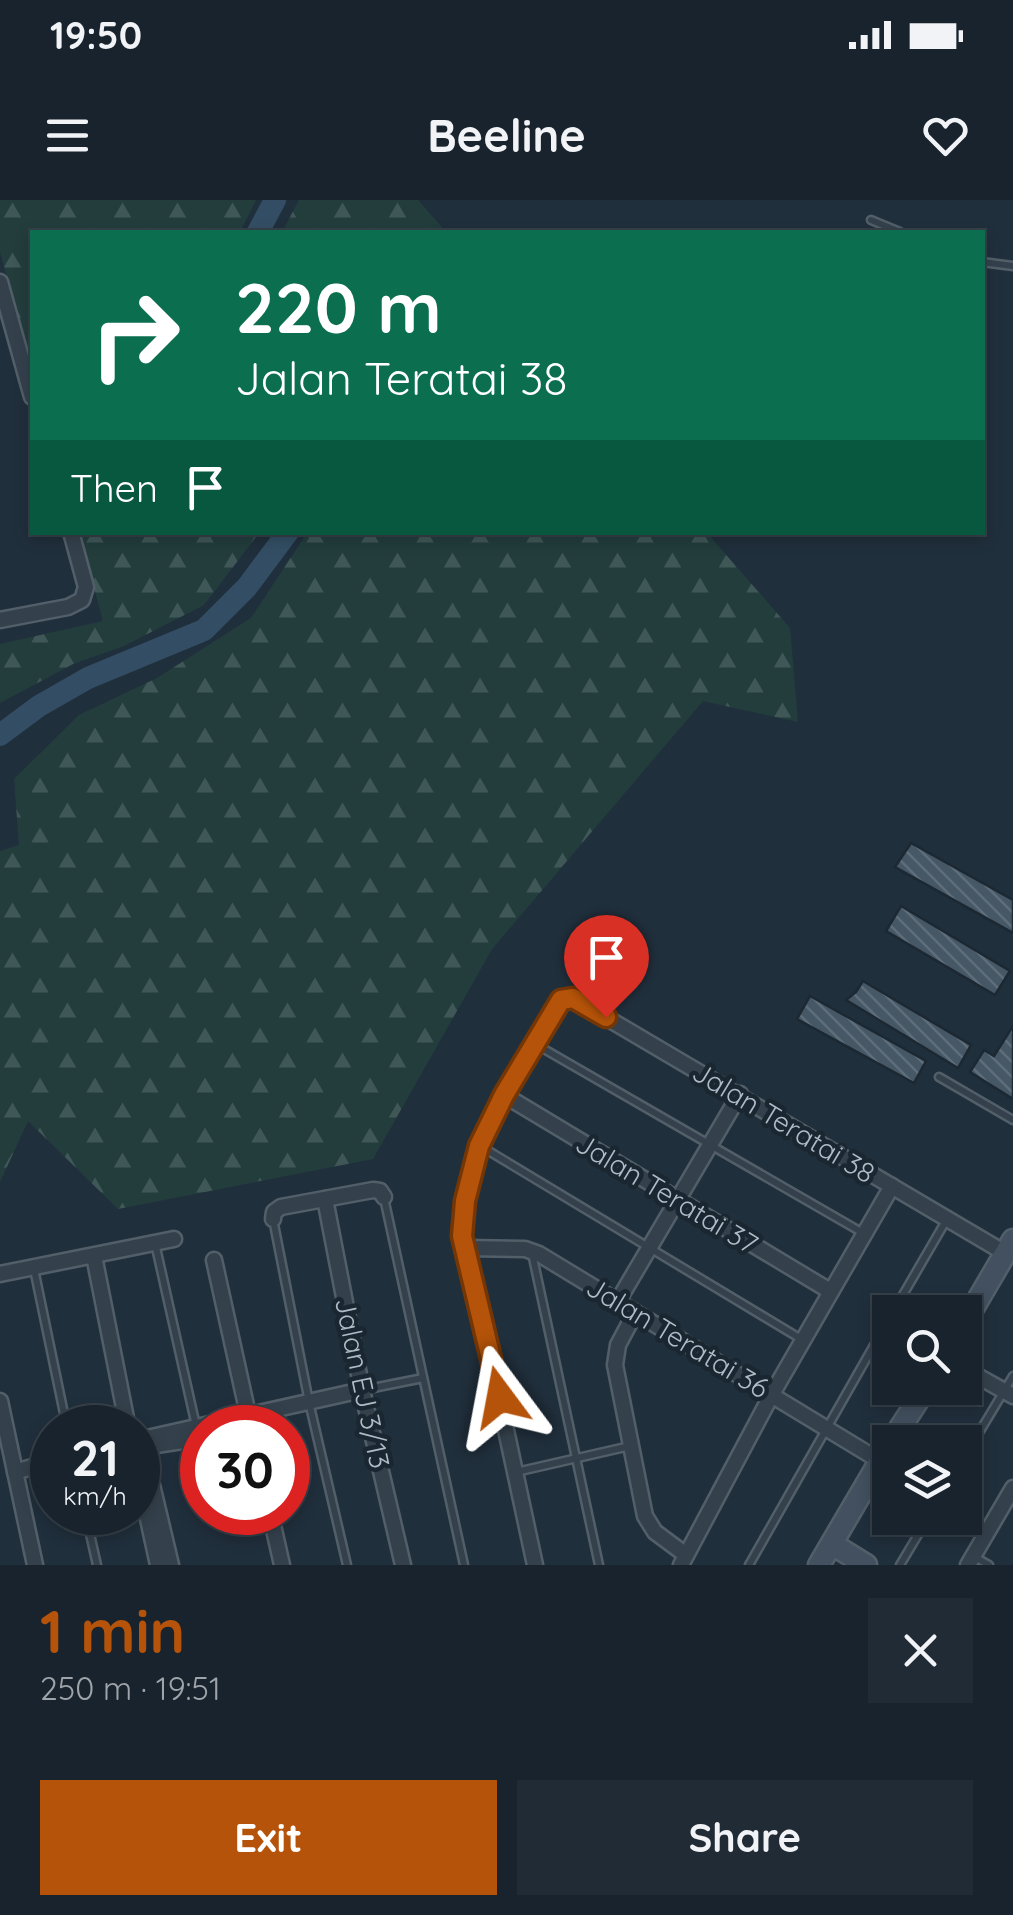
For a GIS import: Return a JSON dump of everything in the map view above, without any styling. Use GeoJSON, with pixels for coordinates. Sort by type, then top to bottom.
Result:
{"type":"FeatureCollection","features":[{"type":"Feature","properties":{"kind":"street"},"geometry":{"type":"LineString","coordinates":[[1,292],[30,390]]}},
{"type":"Feature","properties":{"kind":"street"},"geometry":{"type":"LineString","coordinates":[[0,620],[68,607],[82,600],[86,587],[72,535]]}},
{"type":"Feature","properties":{"kind":"street","name":"Jalan Teratai 38"},"geometry":{"type":"LineString","coordinates":[[534,1044],[561,1000],[573,998],[947,1219],[1009,1246]]}},
{"type":"Feature","properties":{"kind":"street"},"geometry":{"type":"LineString","coordinates":[[534,1044],[479,1146],[462,1225],[536,1565]]}},
{"type":"Feature","properties":{"kind":"street"},"geometry":{"type":"LineString","coordinates":[[618,1301],[740,1094]]}},
{"type":"Feature","properties":{"kind":"street","name":"Jalan Teratai 37"},"geometry":{"type":"LineString","coordinates":[[504,1095],[830,1291]]}},
{"type":"Feature","properties":{"kind":"street"},"geometry":{"type":"LineString","coordinates":[[636,1312],[614,1355],[650,1525],[684,1560],[802,1340],[892,1186]]}},
{"type":"Feature","properties":{"kind":"street"},"geometry":{"type":"LineString","coordinates":[[273,1219],[274,1212],[281,1207],[376,1190],[384,1197]]}},
{"type":"Feature","properties":{"kind":"street","name":"Jalan EJ 3/13"},"geometry":{"type":"LineString","coordinates":[[325,1199],[362,1390],[404,1565]]}},
{"type":"Feature","properties":{"kind":"street"},"geometry":{"type":"LineString","coordinates":[[0,1274],[174,1238]]}},
{"type":"Feature","properties":{"kind":"street"},"geometry":{"type":"LineString","coordinates":[[981,1295],[1009,1246]]}},
{"type":"Feature","properties":{"kind":"street","name":"Jalan Teratai 36"},"geometry":{"type":"LineString","coordinates":[[466,1248],[532,1250],[826,1427],[872,1444]]}},
{"type":"Feature","properties":{"kind":"street"},"geometry":{"type":"LineString","coordinates":[[94,1256],[123,1405]]}},
{"type":"Feature","properties":{"kind":"street"},"geometry":{"type":"LineString","coordinates":[[214,1260],[246,1405]]}},
{"type":"Feature","properties":{"kind":"street"},"geometry":{"type":"LineString","coordinates":[[982,1378],[1009,1393]]}},
{"type":"Feature","properties":{"kind":"street"},"geometry":{"type":"LineString","coordinates":[[301,1405],[362,1390]]}},
{"type":"Feature","properties":{"kind":"street"},"geometry":{"type":"LineString","coordinates":[[0,1402],[35,1565]]}},
{"type":"Feature","properties":{"kind":"street"},"geometry":{"type":"LineString","coordinates":[[171,1565],[144,1447],[180,1437]]}},
{"type":"Feature","properties":{"kind":"street"},"geometry":{"type":"LineString","coordinates":[[15,1472],[30,1467]]}},
{"type":"Feature","properties":{"kind":"street"},"geometry":{"type":"LineString","coordinates":[[819,1565],[872,1475]]}},
{"type":"Feature","properties":{"kind":"street"},"geometry":{"type":"LineString","coordinates":[[971,1561],[1009,1504],[1013,1488]]}},
{"type":"Feature","properties":{"kind":"street"},"geometry":{"type":"LineString","coordinates":[[151,1535],[158,1565]]}},
{"type":"Feature","properties":{"kind":"street"},"geometry":{"type":"LineString","coordinates":[[272,1535],[279,1565]]}},
{"type":"Feature","properties":{"kind":"street"},"geometry":{"type":"LineString","coordinates":[[832,1544],[866,1565]]}},
{"type":"Feature","properties":{"kind":"lane"},"geometry":{"type":"LineString","coordinates":[[871,220],[895,230]]}},
{"type":"Feature","properties":{"kind":"lane"},"geometry":{"type":"LineString","coordinates":[[985,262],[1013,266]]}},
{"type":"Feature","properties":{"kind":"lane"},"geometry":{"type":"LineString","coordinates":[[534,1044],[864,1234]]}},
{"type":"Feature","properties":{"kind":"lane"},"geometry":{"type":"LineString","coordinates":[[940,1077],[1013,1120]]}},
{"type":"Feature","properties":{"kind":"lane"},"geometry":{"type":"LineString","coordinates":[[479,1146],[802,1340]]}},
{"type":"Feature","properties":{"kind":"lane"},"geometry":{"type":"LineString","coordinates":[[384,1197],[464,1565]]}},
{"type":"Feature","properties":{"kind":"lane"},"geometry":{"type":"LineString","coordinates":[[273,1219],[347,1565]]}},
{"type":"Feature","properties":{"kind":"lane"},"geometry":{"type":"LineString","coordinates":[[903,1295],[947,1219]]}},
{"type":"Feature","properties":{"kind":"lane"},"geometry":{"type":"LineString","coordinates":[[155,1243],[194,1405]]}},
{"type":"Feature","properties":{"kind":"lane"},"geometry":{"type":"LineString","coordinates":[[532,1250],[599,1565]]}},
{"type":"Feature","properties":{"kind":"lane"},"geometry":{"type":"LineString","coordinates":[[34,1269],[62,1405]]}},
{"type":"Feature","properties":{"kind":"lane"},"geometry":{"type":"LineString","coordinates":[[748,1565],[872,1348]]}},
{"type":"Feature","properties":{"kind":"lane"},"geometry":{"type":"LineString","coordinates":[[982,1432],[1009,1393],[1013,1376]]}},
{"type":"Feature","properties":{"kind":"lane"},"geometry":{"type":"LineString","coordinates":[[362,1390],[423,1378]]}},
{"type":"Feature","properties":{"kind":"lane"},"geometry":{"type":"LineString","coordinates":[[516,1472],[632,1446]]}},
{"type":"Feature","properties":{"kind":"lane"},"geometry":{"type":"LineString","coordinates":[[91,1535],[97,1565]]}},
{"type":"Feature","properties":{"kind":"lane"},"geometry":{"type":"LineString","coordinates":[[900,1565],[918,1535]]}},
{"type":"Feature","properties":{"kind":"lane"},"geometry":{"type":"LineString","coordinates":[[971,1561],[989,1565]]}},
{"type":"Feature","properties":{"kind":"green space"},"geometry":{"type":"Polygon","coordinates":[[[0,200],[256,200],[241,230],[30,230],[30,361],[0,252],[0,200]]]}},
{"type":"Feature","properties":{"kind":"green space"},"geometry":{"type":"Polygon","coordinates":[[[299,200],[418,200],[444,230],[283,230],[299,200]]]}},
{"type":"Feature","properties":{"kind":"green space"},"geometry":{"type":"Polygon","coordinates":[[[80,535],[257,535],[204,605],[124,646],[73,664],[0,703],[0,644],[103,621],[80,535]]]}},
{"type":"Feature","properties":{"kind":"green space"},"geometry":{"type":"Polygon","coordinates":[[[306,535],[709,535],[790,628],[798,722],[703,701],[492,949],[373,1159],[118,1209],[28,1121],[0,1182],[0,851],[19,845],[14,779],[79,715],[157,678],[251,618],[306,535]]]}},
{"type":"Feature","properties":{"kind":"building"},"geometry":{"type":"Polygon","coordinates":[[[911,843],[1013,900],[1013,933],[895,867],[911,843]]]}},
{"type":"Feature","properties":{"kind":"building"},"geometry":{"type":"Polygon","coordinates":[[[901,906],[1010,971],[995,995],[886,931],[901,906]]]}},
{"type":"Feature","properties":{"kind":"building"},"geometry":{"type":"Polygon","coordinates":[[[863,981],[971,1045],[958,1068],[846,1000],[863,981]]]}},
{"type":"Feature","properties":{"kind":"building"},"geometry":{"type":"Polygon","coordinates":[[[810,996],[926,1061],[914,1083],[797,1019],[810,996]]]}},
{"type":"Feature","properties":{"kind":"building"},"geometry":{"type":"Polygon","coordinates":[[[1013,1026],[1013,1099],[970,1072],[984,1050],[994,1056],[1013,1026]]]}},
{"type":"Feature","properties":{"kind":"waterway"},"geometry":{"type":"LineString","coordinates":[[259,230],[275,200]]}},
{"type":"Feature","properties":{"kind":"waterway"},"geometry":{"type":"LineString","coordinates":[[0,735],[39,706],[88,678],[204,630],[247,587],[286,535]]}},
{"type":"Feature","properties":{"kind":"route"},"geometry":{"type":"LineString","coordinates":[[500,1397],[462,1236],[465,1201],[479,1146],[504,1095],[561,1000],[573,998],[606,1017]]}}]}
